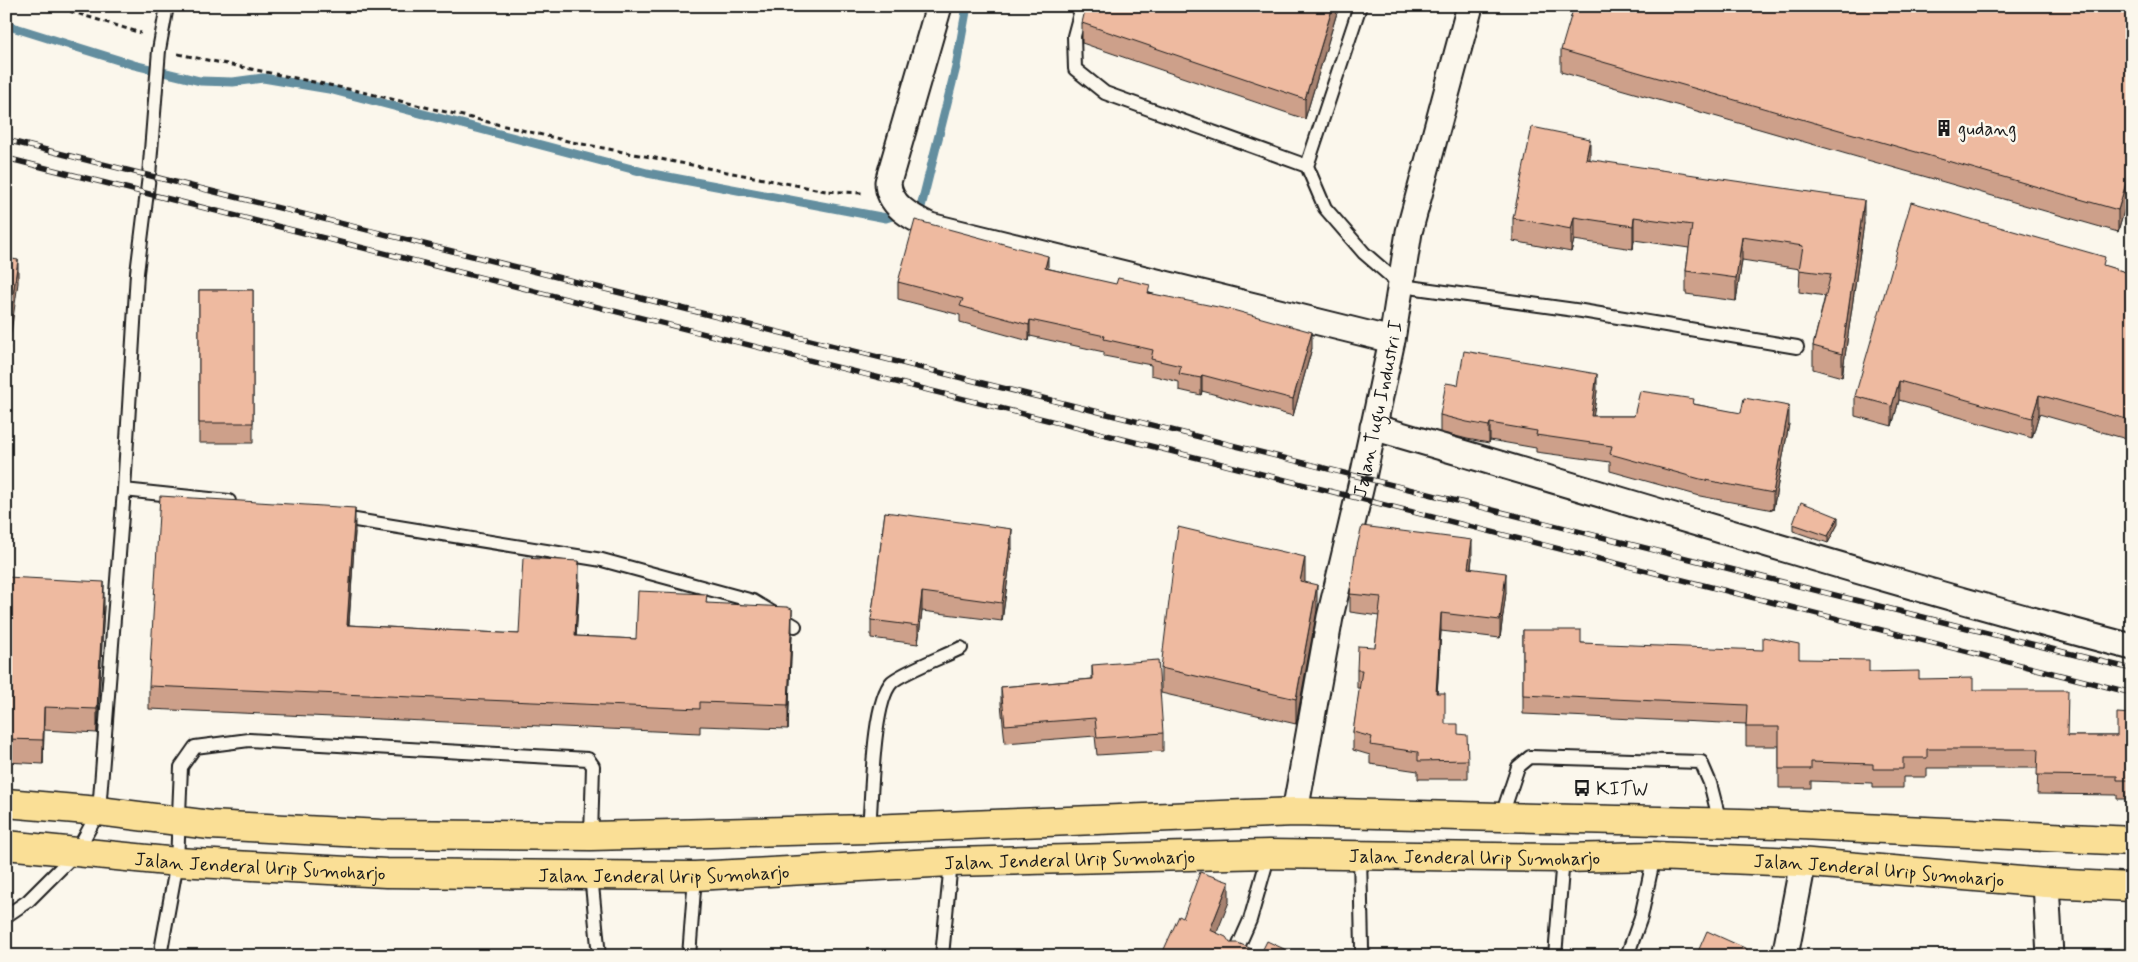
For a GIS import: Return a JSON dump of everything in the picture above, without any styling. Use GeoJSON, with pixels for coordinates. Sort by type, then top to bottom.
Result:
{"type":"FeatureCollection","features":[{"type":"Feature","properties":{"kind":"highway","name":"Jalan Jenderal Urip Sumoharjo"},"geometry":{"type":"LineString","coordinates":[[6,804],[99,811],[179,822],[381,834],[591,836],[870,829],[1295,812],[1720,822],[2132,842]]}},
{"type":"Feature","properties":{"kind":"highway","name":"Jalan Jenderal Urip Sumoharjo"},"geometry":{"type":"LineString","coordinates":[[6,845],[176,862],[386,873],[695,876],[951,862],[1269,854],[1563,858],[1654,856],[1799,862],[2046,883],[2132,887]]}},
{"type":"Feature","properties":{"kind":"street"},"geometry":{"type":"LineString","coordinates":[[939,6],[888,182],[890,197],[917,220],[930,226],[1392,340]]}},
{"type":"Feature","properties":{"kind":"street","name":"Jalan Tugu Industri I"},"geometry":{"type":"LineString","coordinates":[[1295,812],[1330,617],[1363,477],[1372,427],[1392,340],[1410,232],[1470,6]]}},
{"type":"Feature","properties":{"kind":"street"},"geometry":{"type":"LineString","coordinates":[[1372,427],[1835,564],[2040,623],[2132,647]]}},
{"type":"Feature","properties":{"kind":"street"},"geometry":{"type":"LineString","coordinates":[[1785,956],[1800,878],[1799,862]]}},
{"type":"Feature","properties":{"kind":"street"},"geometry":{"type":"LineString","coordinates":[[2046,883],[2050,956]]}},
{"type":"Feature","properties":{"kind":"lane"},"geometry":{"type":"LineString","coordinates":[[6,916],[28,901],[76,853],[99,811],[124,490],[137,273],[160,44],[167,6]]}},
{"type":"Feature","properties":{"kind":"lane"},"geometry":{"type":"LineString","coordinates":[[1082,6],[1074,36],[1075,69],[1105,93],[1307,166]]}},
{"type":"Feature","properties":{"kind":"lane"},"geometry":{"type":"LineString","coordinates":[[1360,6],[1307,166],[1325,208],[1364,253],[1402,286],[1582,311],[1797,347]]}},
{"type":"Feature","properties":{"kind":"lane"},"geometry":{"type":"LineString","coordinates":[[124,490],[240,502]]}},
{"type":"Feature","properties":{"kind":"lane"},"geometry":{"type":"LineString","coordinates":[[328,516],[602,560],[753,601],[795,626]]}},
{"type":"Feature","properties":{"kind":"lane"},"geometry":{"type":"LineString","coordinates":[[870,829],[877,726],[885,690],[894,680],[961,648]]}},
{"type":"Feature","properties":{"kind":"lane"},"geometry":{"type":"LineString","coordinates":[[160,956],[176,862],[181,766],[195,747],[249,740],[588,760],[593,766],[591,836]]}},
{"type":"Feature","properties":{"kind":"lane"},"geometry":{"type":"LineString","coordinates":[[1501,818],[1518,766],[1530,757],[1701,762],[1710,783],[1720,822]]}},
{"type":"Feature","properties":{"kind":"lane"},"geometry":{"type":"LineString","coordinates":[[1234,956],[1250,920],[1269,854]]}},
{"type":"Feature","properties":{"kind":"lane"},"geometry":{"type":"LineString","coordinates":[[1360,854],[1362,948],[1365,956]]}},
{"type":"Feature","properties":{"kind":"lane"},"geometry":{"type":"LineString","coordinates":[[1627,956],[1641,917],[1654,856]]}},
{"type":"Feature","properties":{"kind":"lane"},"geometry":{"type":"LineString","coordinates":[[1555,956],[1563,858]]}},
{"type":"Feature","properties":{"kind":"lane"},"geometry":{"type":"LineString","coordinates":[[942,956],[951,862]]}},
{"type":"Feature","properties":{"kind":"lane"},"geometry":{"type":"LineString","coordinates":[[591,875],[599,956]]}},
{"type":"Feature","properties":{"kind":"lane"},"geometry":{"type":"LineString","coordinates":[[689,956],[695,876]]}},
{"type":"Feature","properties":{"kind":"path"},"geometry":{"type":"LineString","coordinates":[[53,6],[160,44],[572,142],[826,191],[890,197]]}},
{"type":"Feature","properties":{"kind":"building"},"geometry":{"type":"Polygon","coordinates":[[[1086,6],[1333,6],[1305,99],[1082,23],[1086,6]]]}},
{"type":"Feature","properties":{"kind":"building","name":"gudang"},"geometry":{"type":"Polygon","coordinates":[[[1574,6],[2132,6],[2132,163],[2118,210],[1561,50],[1574,6]]]}},
{"type":"Feature","properties":{"kind":"building"},"geometry":{"type":"Polygon","coordinates":[[[1532,127],[1590,139],[1586,159],[1864,200],[1842,354],[1813,346],[1831,274],[1799,270],[1803,246],[1742,237],[1736,278],[1686,271],[1692,225],[1634,217],[1633,226],[1574,217],[1571,229],[1513,218],[1532,127]]]}},
{"type":"Feature","properties":{"kind":"building"},"geometry":{"type":"Polygon","coordinates":[[[1911,202],[2105,257],[2103,265],[2132,274],[2132,416],[2130,420],[2039,395],[2032,418],[1899,381],[1892,406],[1855,396],[1911,202]]]}},
{"type":"Feature","properties":{"kind":"building"},"geometry":{"type":"Polygon","coordinates":[[[915,220],[1048,256],[1045,268],[1116,284],[1118,278],[1150,285],[1148,293],[1233,310],[1312,332],[1293,399],[1202,375],[1201,378],[1179,374],[1181,366],[1151,359],[1153,350],[1104,339],[1105,336],[1030,320],[1029,325],[960,306],[963,299],[898,282],[915,220]]]}},
{"type":"Feature","properties":{"kind":"building"},"geometry":{"type":"Polygon","coordinates":[[[6,258],[18,260],[6,344],[6,258]]]}},
{"type":"Feature","properties":{"kind":"building"},"geometry":{"type":"Polygon","coordinates":[[[199,290],[253,290],[253,423],[199,423],[199,290]]]}},
{"type":"Feature","properties":{"kind":"building"},"geometry":{"type":"Polygon","coordinates":[[[1464,351],[1597,374],[1591,416],[1634,416],[1640,391],[1694,399],[1693,404],[1741,413],[1744,398],[1789,406],[1773,493],[1700,479],[1610,454],[1612,446],[1536,435],[1537,431],[1490,423],[1489,426],[1440,415],[1446,383],[1458,385],[1464,351]]]}},
{"type":"Feature","properties":{"kind":"building"},"geometry":{"type":"Polygon","coordinates":[[[160,496],[355,508],[347,625],[519,634],[523,558],[579,561],[575,636],[636,639],[638,591],[707,594],[706,603],[787,607],[792,609],[788,705],[700,702],[700,709],[149,686],[160,496]]]}},
{"type":"Feature","properties":{"kind":"building"},"geometry":{"type":"Polygon","coordinates":[[[1801,502],[1838,517],[1828,536],[1793,524],[1801,502]]]}},
{"type":"Feature","properties":{"kind":"building"},"geometry":{"type":"Polygon","coordinates":[[[885,512],[1012,529],[1002,603],[922,592],[918,626],[871,620],[885,512]]]}},
{"type":"Feature","properties":{"kind":"building"},"geometry":{"type":"Polygon","coordinates":[[[1362,526],[1472,540],[1468,568],[1506,573],[1500,620],[1441,613],[1436,693],[1445,693],[1445,724],[1458,724],[1458,734],[1467,735],[1468,760],[1418,761],[1418,752],[1370,745],[1372,737],[1353,732],[1362,670],[1357,670],[1358,646],[1375,647],[1381,597],[1350,594],[1355,554],[1362,526]]]}},
{"type":"Feature","properties":{"kind":"building"},"geometry":{"type":"Polygon","coordinates":[[[1178,527],[1305,557],[1300,581],[1317,585],[1296,699],[1161,668],[1178,527]]]}},
{"type":"Feature","properties":{"kind":"building"},"geometry":{"type":"Polygon","coordinates":[[[6,577],[104,582],[97,709],[44,707],[43,740],[6,739],[6,577]]]}},
{"type":"Feature","properties":{"kind":"building"},"geometry":{"type":"Polygon","coordinates":[[[1523,630],[1581,630],[1581,643],[1763,650],[1763,637],[1799,644],[1799,659],[1869,660],[1869,672],[1919,671],[1919,679],[1973,678],[1973,690],[2068,690],[2067,736],[2117,736],[2117,713],[2132,714],[2132,780],[2117,780],[2117,776],[2037,775],[2038,749],[1927,749],[1927,758],[1903,758],[1903,769],[1873,769],[1873,764],[1811,762],[1811,769],[1779,769],[1779,727],[1746,727],[1747,705],[1523,695],[1523,630]]]}},
{"type":"Feature","properties":{"kind":"building"},"geometry":{"type":"Polygon","coordinates":[[[1158,660],[1163,733],[1097,738],[1095,718],[1005,725],[1001,687],[1093,679],[1092,665],[1158,660]]]}},
{"type":"Feature","properties":{"kind":"building"},"geometry":{"type":"Polygon","coordinates":[[[1200,872],[1229,882],[1210,930],[1226,937],[1230,943],[1238,943],[1261,953],[1267,941],[1299,956],[1161,956],[1179,916],[1183,918],[1200,872]]]}},
{"type":"Feature","properties":{"kind":"building"},"geometry":{"type":"Polygon","coordinates":[[[1707,931],[1747,949],[1744,956],[1696,956],[1707,931]]]}},
{"type":"Feature","properties":{"kind":"building"},"geometry":{"type":"Polygon","coordinates":[[[1648,951],[1659,956],[1646,956],[1648,951]]]}},
{"type":"Feature","properties":{"kind":"waterway"},"geometry":{"type":"LineString","coordinates":[[6,25],[134,65],[200,81],[233,82],[263,78],[329,89],[647,173],[886,218],[921,207],[956,67],[967,6]]}},
{"type":"Feature","properties":{"kind":"railway"},"geometry":{"type":"LineString","coordinates":[[6,140],[2132,669]]}},
{"type":"Feature","properties":{"kind":"railway"},"geometry":{"type":"LineString","coordinates":[[6,158],[2132,693]]}},
{"type":"Feature","properties":{"kind":"place","name":"gudang"},"geometry":{"type":"Point","coordinates":[1944,128]}},
{"type":"Feature","properties":{"kind":"place","name":"KITW"},"geometry":{"type":"Point","coordinates":[1582,788]}}]}
